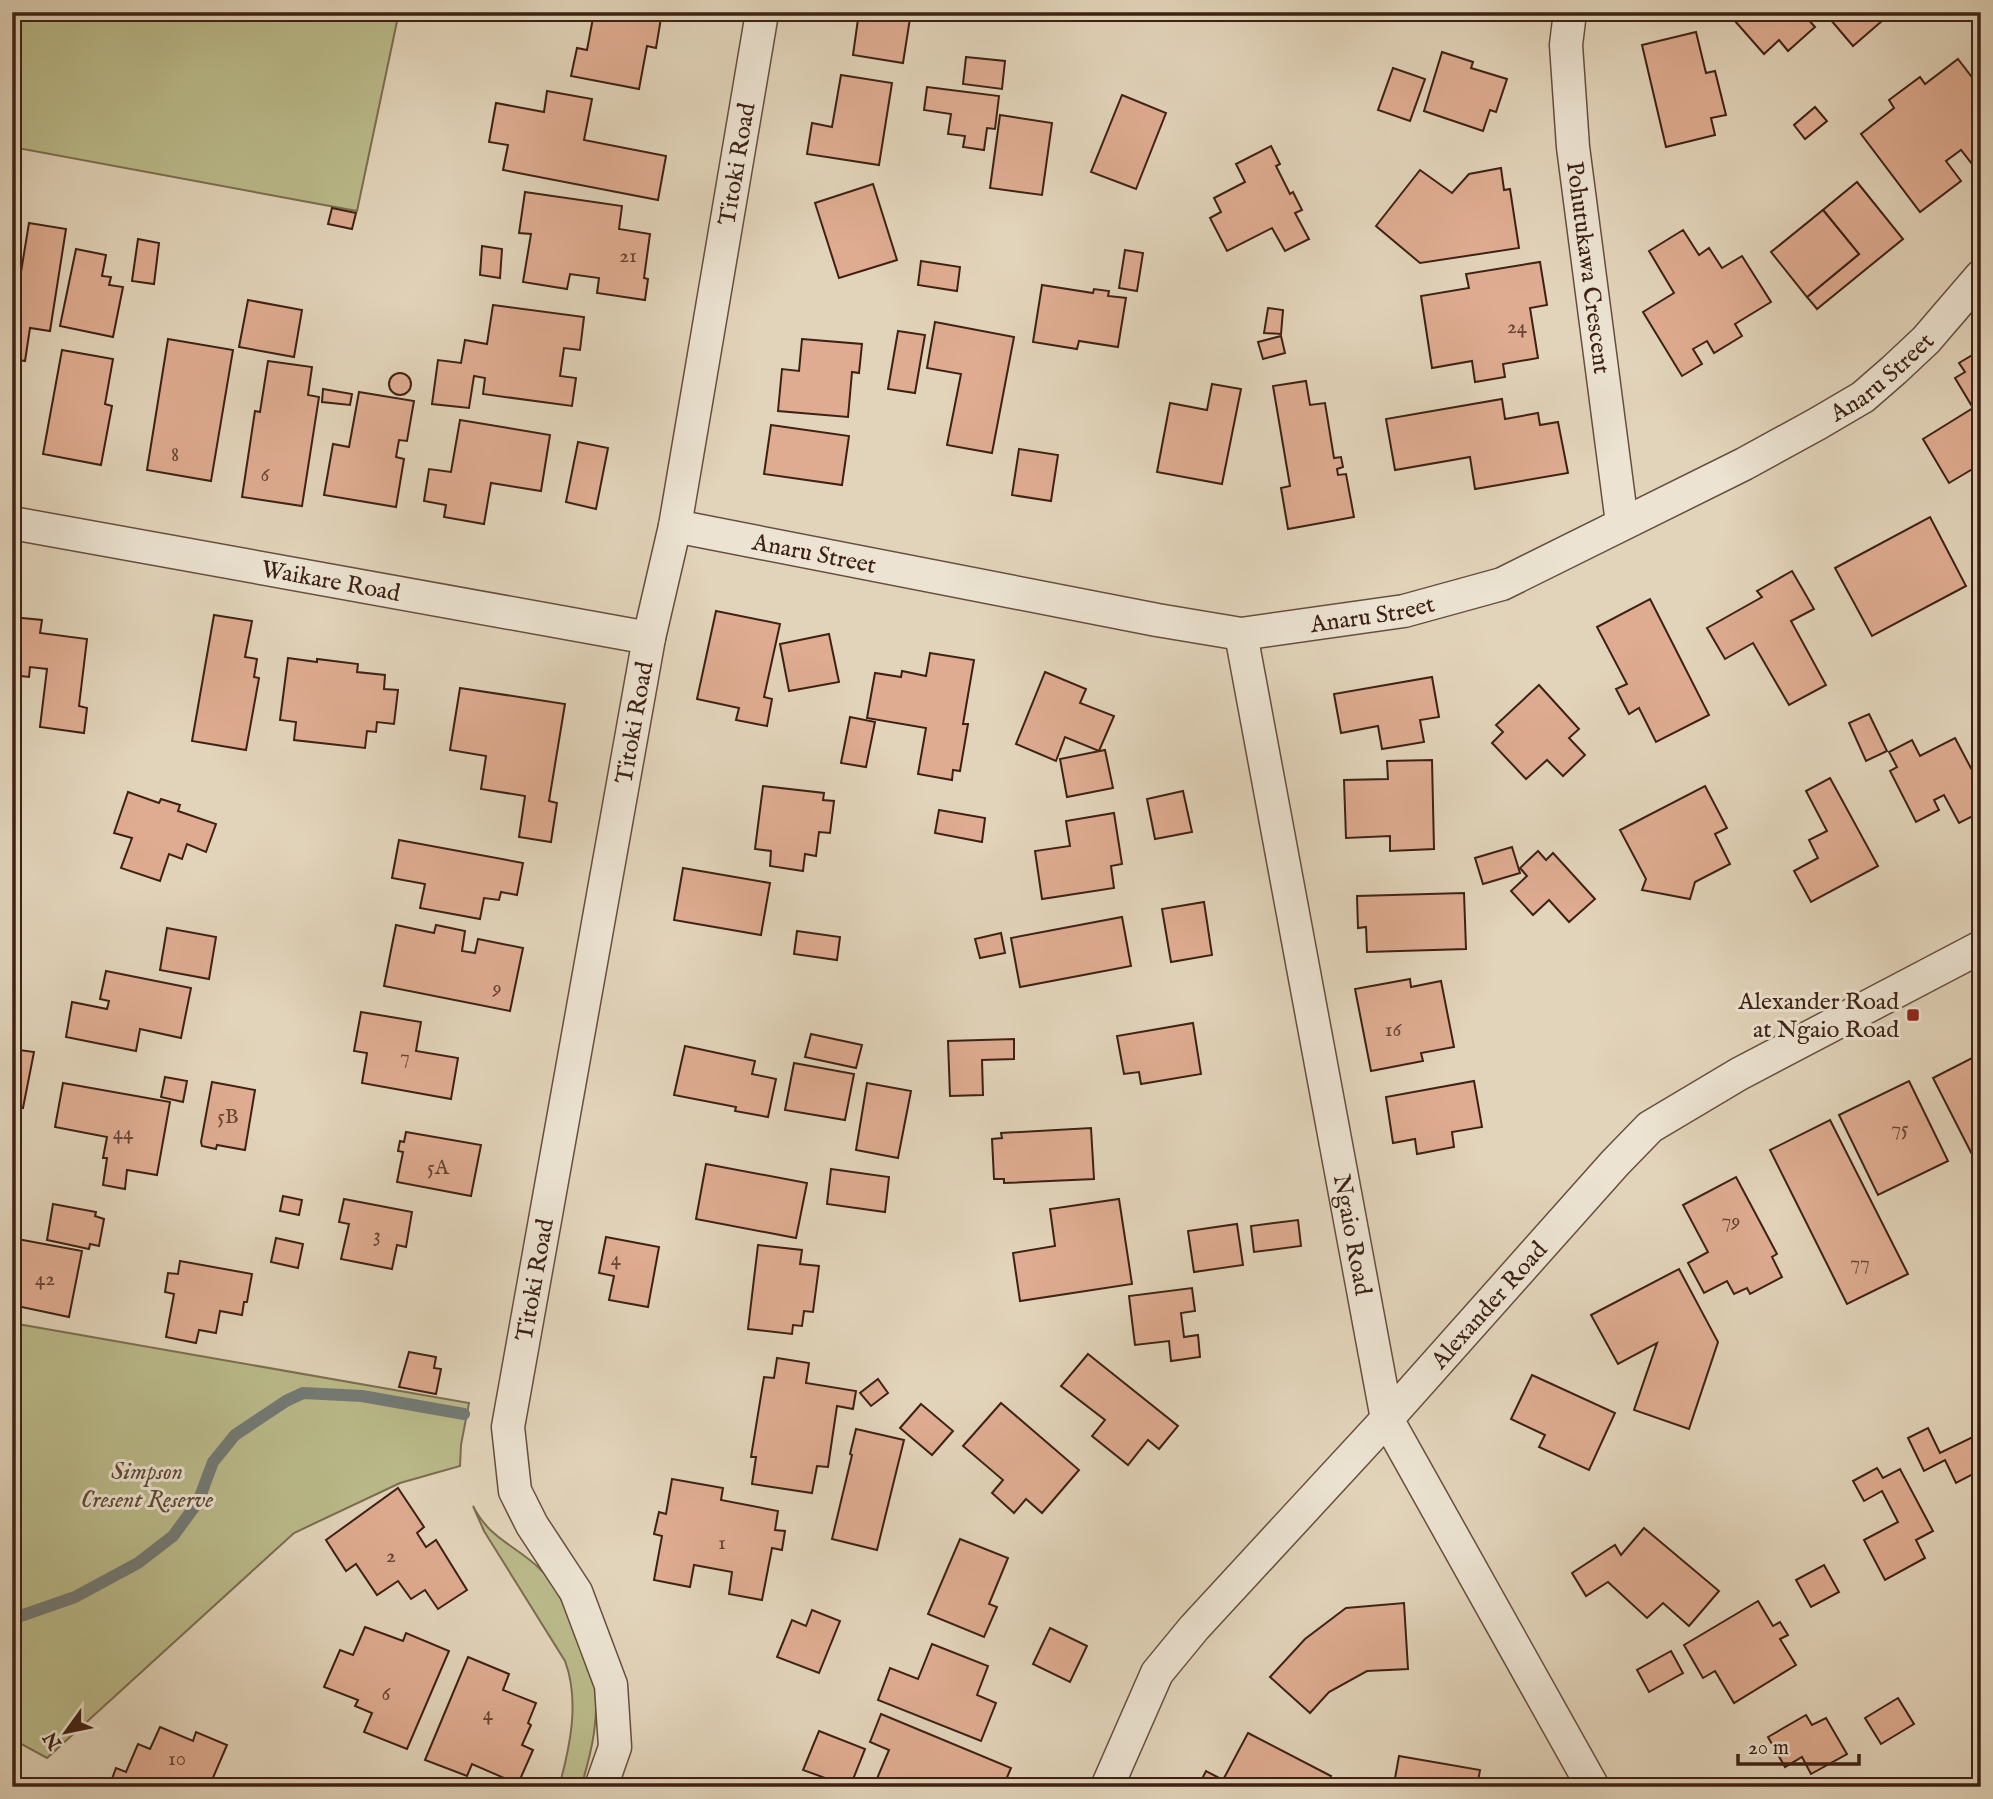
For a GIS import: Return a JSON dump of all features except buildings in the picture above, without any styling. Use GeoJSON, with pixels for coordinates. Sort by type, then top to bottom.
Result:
{"type":"FeatureCollection","features":[{"type":"Feature","properties":{"kind":"street","name":"Pohutukawa Crescent"},"geometry":{"type":"LineString","coordinates":[[1570,12],[1566,45],[1573,147],[1622,523]]}},
{"type":"Feature","properties":{"kind":"street","name":"Titoki Road"},"geometry":{"type":"LineString","coordinates":[[601,1787],[615,1747],[611,1685],[576,1592],[532,1525],[515,1491],[508,1427],[649,638],[675,526],[761,19]]}},
{"type":"Feature","properties":{"kind":"street","name":"Anaru Street"},"geometry":{"type":"LineString","coordinates":[[675,526],[1241,634],[1404,611],[1502,584],[1744,464],[1863,397],[1926,340],[1981,276]]}},
{"type":"Feature","properties":{"kind":"street","name":"Waikare Road"},"geometry":{"type":"LineString","coordinates":[[12,523],[649,638]]}},
{"type":"Feature","properties":{"kind":"street","name":"Ngaio Road"},"geometry":{"type":"LineString","coordinates":[[1241,634],[1387,1419],[1593,1787]]}},
{"type":"Feature","properties":{"kind":"street","name":"Alexander Road"},"geometry":{"type":"LineString","coordinates":[[1107,1787],[1157,1673],[1194,1628],[1650,1127],[1739,1073],[1981,947]]}},
{"type":"Feature","properties":{"kind":"green space"},"geometry":{"type":"Polygon","coordinates":[[[12,12],[399,12],[357,211],[12,147],[12,12]]]}},
{"type":"Feature","properties":{"kind":"green space","name":"Simpson Cresent Reserve"},"geometry":{"type":"Polygon","coordinates":[[[12,1323],[469,1403],[460,1466],[400,1483],[294,1533],[47,1758],[12,1739],[12,1323]]]}},
{"type":"Feature","properties":{"kind":"green space"},"geometry":{"type":"Polygon","coordinates":[[[473,1506],[486,1526],[529,1559],[550,1580],[563,1602],[587,1657],[593,1676],[596,1718],[581,1787],[559,1787],[570,1740],[573,1708],[565,1661],[484,1531],[473,1506]]]}},
{"type":"Feature","properties":{"kind":"waterway"},"geometry":{"type":"LineString","coordinates":[[12,1619],[75,1597],[138,1563],[173,1536],[198,1502],[213,1462],[235,1435],[286,1401],[303,1393],[362,1396],[464,1414]]}},
{"type":"Feature","properties":{"kind":"place","name":"Alexander Road at Ngaio Road"},"geometry":{"type":"Point","coordinates":[1913,1015]}}]}
